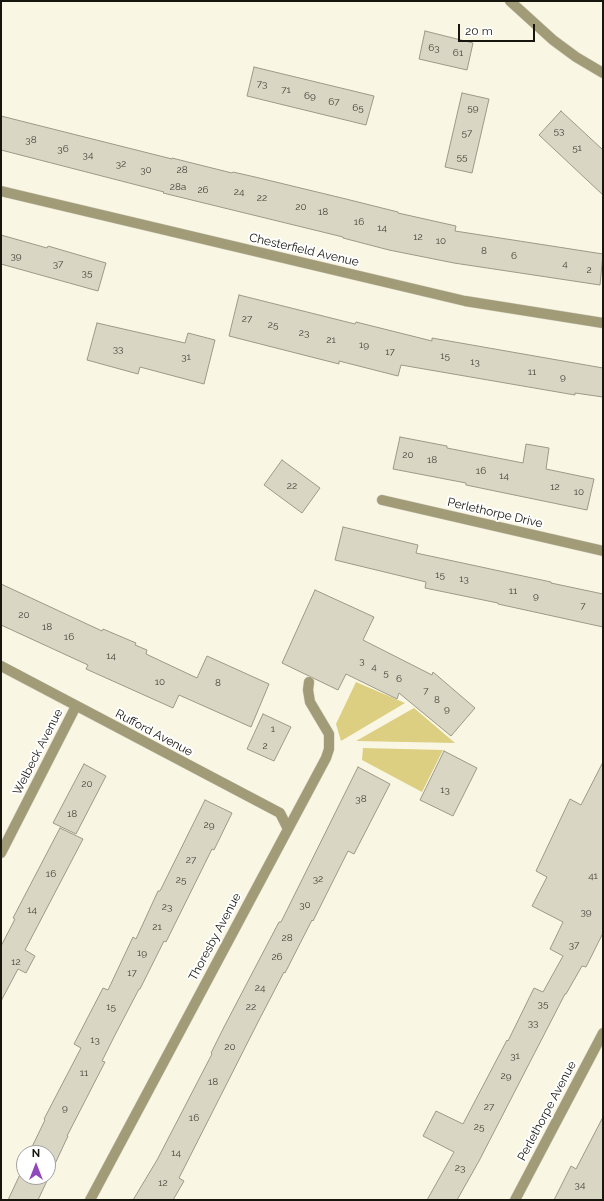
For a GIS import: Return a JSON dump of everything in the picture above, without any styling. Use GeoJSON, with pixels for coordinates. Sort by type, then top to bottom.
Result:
{"type":"FeatureCollection","features":[{"type":"Feature","properties":{"kind":"street"},"geometry":{"type":"LineString","coordinates":[[510,1],[553,40],[576,57],[603,73]]}},
{"type":"Feature","properties":{"kind":"street","name":"Chesterfield Avenue"},"geometry":{"type":"LineString","coordinates":[[1,192],[465,301],[603,323]]}},
{"type":"Feature","properties":{"kind":"street","name":"Perlethorpe Drive"},"geometry":{"type":"LineString","coordinates":[[382,500],[603,551]]}},
{"type":"Feature","properties":{"kind":"street","name":"Rufford Avenue"},"geometry":{"type":"LineString","coordinates":[[1,666],[280,813],[288,828]]}},
{"type":"Feature","properties":{"kind":"street","name":"Thoresby Avenue"},"geometry":{"type":"LineString","coordinates":[[90,1200],[326,758],[329,749],[329,734],[310,702],[308,690],[309,682]]}},
{"type":"Feature","properties":{"kind":"street","name":"Welbeck Avenue"},"geometry":{"type":"LineString","coordinates":[[1,853],[76,706]]}},
{"type":"Feature","properties":{"kind":"street","name":"Perlethorpe Avenue"},"geometry":{"type":"LineString","coordinates":[[514,1200],[603,1033]]}},
{"type":"Feature","properties":{"kind":"shaded area"},"geometry":{"type":"Polygon","coordinates":[[[356,682],[405,703],[341,741],[336,724],[356,682]]]}},
{"type":"Feature","properties":{"kind":"shaded area"},"geometry":{"type":"Polygon","coordinates":[[[414,708],[455,743],[356,741],[414,708]]]}},
{"type":"Feature","properties":{"kind":"shaded area"},"geometry":{"type":"Polygon","coordinates":[[[363,748],[443,750],[422,792],[362,760],[363,748]]]}},
{"type":"Feature","properties":{"kind":"building"},"geometry":{"type":"Polygon","coordinates":[[[425,31],[473,43],[467,70],[419,59],[425,31]]]}},
{"type":"Feature","properties":{"kind":"building"},"geometry":{"type":"Polygon","coordinates":[[[254,67],[374,96],[366,125],[247,96],[254,67]]]}},
{"type":"Feature","properties":{"kind":"building"},"geometry":{"type":"Polygon","coordinates":[[[462,93],[489,99],[472,173],[445,167],[462,93]]]}},
{"type":"Feature","properties":{"kind":"building"},"geometry":{"type":"Polygon","coordinates":[[[561,111],[603,150],[603,195],[539,135],[561,111]]]}},
{"type":"Feature","properties":{"kind":"building"},"geometry":{"type":"Polygon","coordinates":[[[1,116],[172,159],[255,177],[456,226],[455,231],[603,254],[600,285],[454,263],[389,250],[343,237],[163,193],[164,192],[1,150],[1,116]]]}},
{"type":"Feature","properties":{"kind":"building"},"geometry":{"type":"Polygon","coordinates":[[[1,235],[47,248],[48,246],[106,263],[98,291],[1,264],[1,235]]]}},
{"type":"Feature","properties":{"kind":"building"},"geometry":{"type":"Polygon","coordinates":[[[239,295],[355,324],[356,322],[432,341],[432,338],[603,368],[603,397],[575,393],[575,395],[401,365],[398,376],[339,361],[339,364],[229,336],[239,295]]]}},
{"type":"Feature","properties":{"kind":"building"},"geometry":{"type":"Polygon","coordinates":[[[97,323],[185,343],[188,333],[215,340],[204,384],[140,367],[138,374],[87,360],[97,323]]]}},
{"type":"Feature","properties":{"kind":"building"},"geometry":{"type":"Polygon","coordinates":[[[400,437],[523,463],[526,444],[549,448],[546,469],[594,479],[587,510],[466,485],[466,483],[393,469],[400,437]]]}},
{"type":"Feature","properties":{"kind":"building"},"geometry":{"type":"Polygon","coordinates":[[[282,460],[320,488],[302,513],[264,485],[282,460]]]}},
{"type":"Feature","properties":{"kind":"building"},"geometry":{"type":"Polygon","coordinates":[[[343,527],[418,545],[416,553],[603,594],[603,627],[425,588],[426,582],[335,560],[343,527]]]}},
{"type":"Feature","properties":{"kind":"building"},"geometry":{"type":"Polygon","coordinates":[[[1,584],[102,631],[103,629],[136,643],[135,645],[147,650],[146,654],[197,678],[207,656],[269,684],[251,727],[179,695],[173,708],[86,669],[88,665],[1,625],[1,584]]]}},
{"type":"Feature","properties":{"kind":"building"},"geometry":{"type":"Polygon","coordinates":[[[315,590],[374,617],[363,640],[432,675],[433,672],[475,708],[451,736],[399,693],[397,699],[346,674],[338,690],[282,663],[315,590]]]}},
{"type":"Feature","properties":{"kind":"building"},"geometry":{"type":"Polygon","coordinates":[[[263,714],[291,727],[274,761],[247,749],[263,714]]]}},
{"type":"Feature","properties":{"kind":"building"},"geometry":{"type":"Polygon","coordinates":[[[444,751],[477,768],[453,816],[420,800],[444,751]]]}},
{"type":"Feature","properties":{"kind":"building"},"geometry":{"type":"Polygon","coordinates":[[[603,762],[603,933],[586,967],[582,966],[565,994],[479,1161],[457,1200],[427,1200],[454,1152],[423,1136],[436,1111],[463,1124],[507,1040],[508,1041],[534,988],[543,992],[563,956],[550,949],[563,922],[532,906],[547,877],[536,871],[570,799],[581,805],[603,762]]]}},
{"type":"Feature","properties":{"kind":"building"},"geometry":{"type":"Polygon","coordinates":[[[84,764],[106,776],[76,834],[53,823],[84,764]]]}},
{"type":"Feature","properties":{"kind":"building"},"geometry":{"type":"Polygon","coordinates":[[[358,767],[390,784],[354,854],[348,851],[313,921],[312,920],[285,973],[284,972],[179,1178],[184,1181],[173,1200],[133,1200],[157,1160],[212,1054],[211,1053],[224,1027],[279,922],[281,922],[358,767]]]}},
{"type":"Feature","properties":{"kind":"building"},"geometry":{"type":"Polygon","coordinates":[[[205,800],[232,813],[214,850],[212,849],[166,942],[164,941],[115,1035],[102,1061],[105,1062],[67,1136],[56,1162],[56,1145],[33,1145],[45,1120],[44,1119],[81,1048],[74,1044],[103,988],[108,990],[133,937],[136,939],[158,891],[160,891],[205,800]]]}},
{"type":"Feature","properties":{"kind":"building"},"geometry":{"type":"Polygon","coordinates":[[[60,828],[83,839],[25,950],[35,956],[26,973],[18,969],[1,1001],[1,946],[15,919],[13,918],[60,828]]]}},
{"type":"Feature","properties":{"kind":"building"},"geometry":{"type":"Polygon","coordinates":[[[603,1117],[603,1200],[554,1200],[571,1166],[576,1169],[603,1117]]]}},
{"type":"Feature","properties":{"kind":"building"},"geometry":{"type":"Polygon","coordinates":[[[16,1183],[16,1185],[45,1185],[38,1200],[8,1200],[16,1183]]]}}]}
